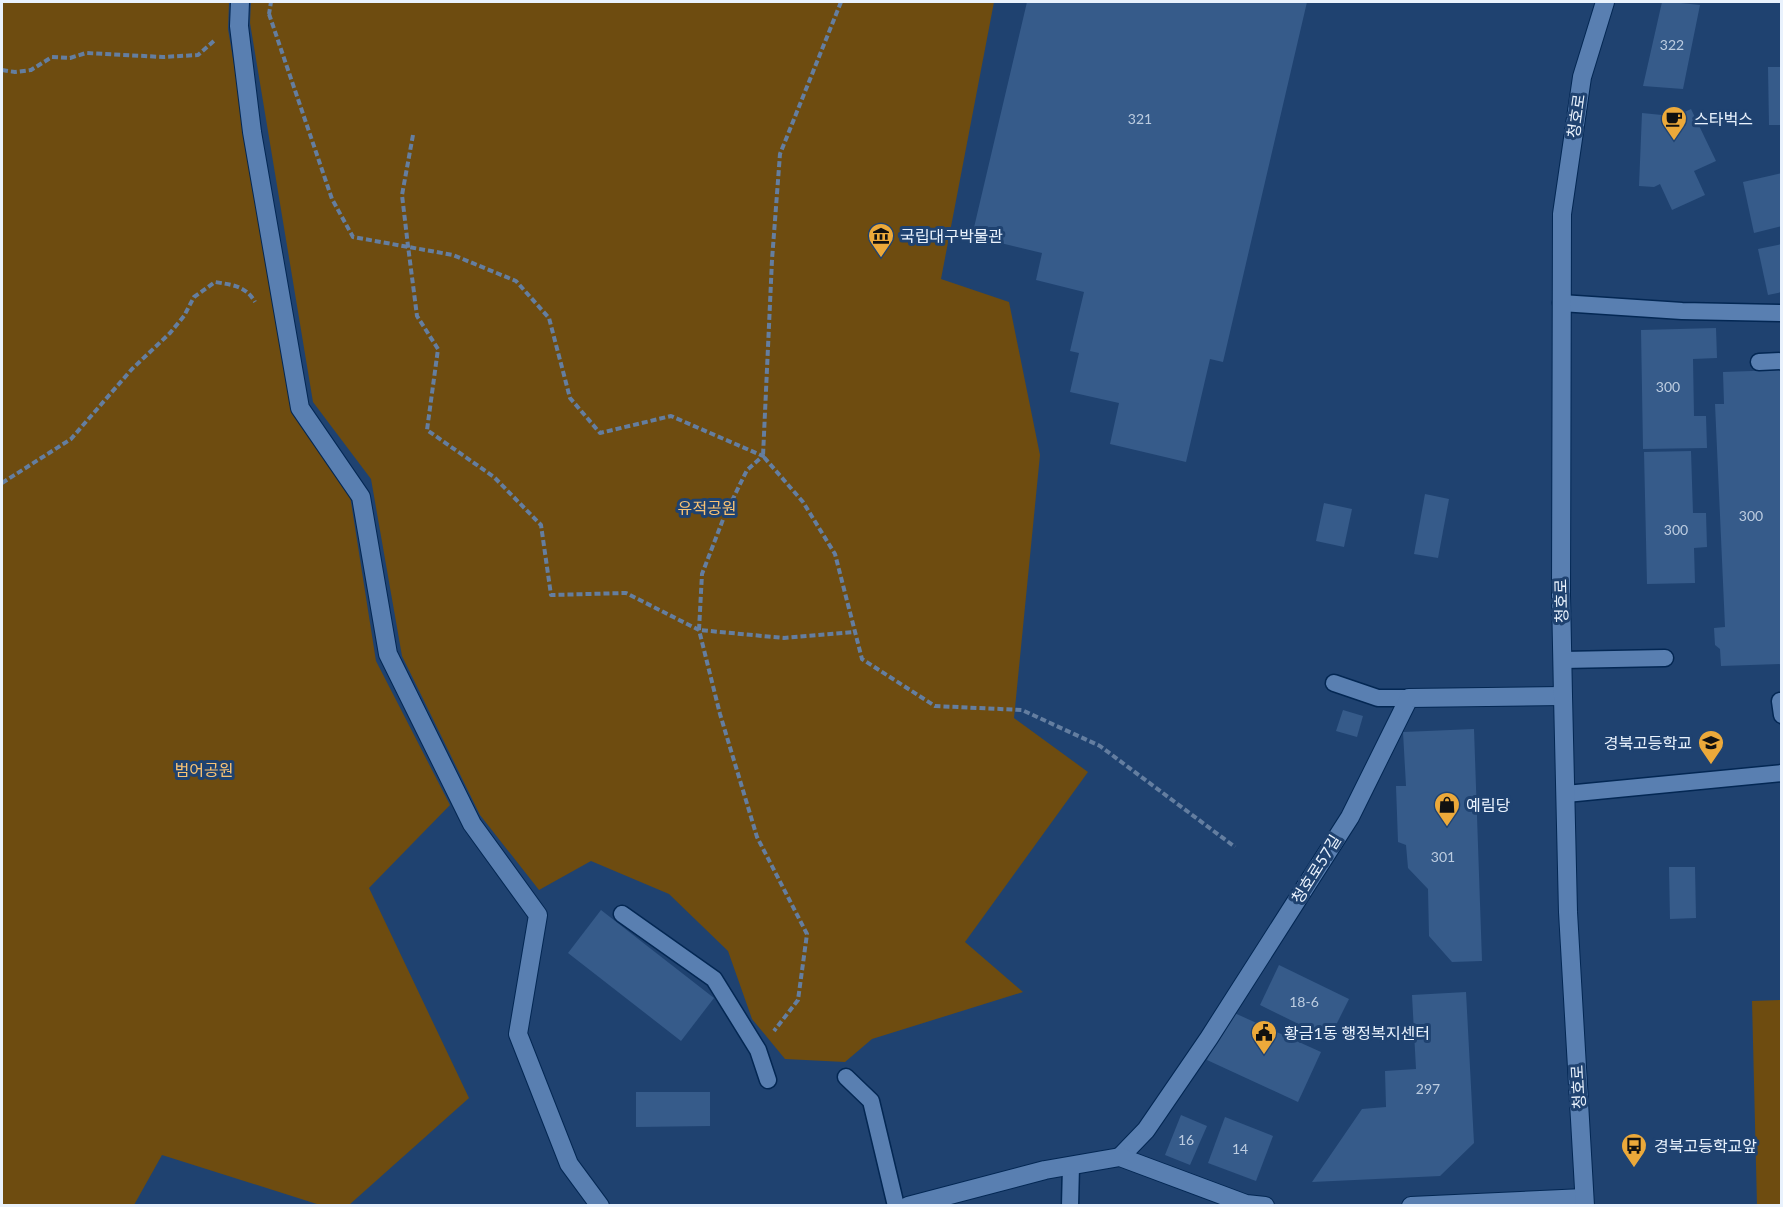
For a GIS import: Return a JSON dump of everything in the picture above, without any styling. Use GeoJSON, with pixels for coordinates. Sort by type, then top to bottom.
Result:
{"type":"FeatureCollection","features":[{"type":"Feature","properties":{"kind":"street","name":"청호로"},"geometry":{"type":"LineString","coordinates":[[1584,1202],[1568,912],[1563,696],[1561,303],[1563,203],[1582,76],[1605,2]]}},
{"type":"Feature","properties":{"kind":"street"},"geometry":{"type":"LineString","coordinates":[[239,10],[252,132],[300,408],[361,497],[388,654],[472,824],[538,915],[518,1034],[569,1164],[600,1206]]}},
{"type":"Feature","properties":{"kind":"street"},"geometry":{"type":"LineString","coordinates":[[1409,698],[1563,696]]}},
{"type":"Feature","properties":{"kind":"street","name":"청호로57길"},"geometry":{"type":"LineString","coordinates":[[1120,1157],[1146,1130],[1203,1047],[1350,816],[1409,698]]}},
{"type":"Feature","properties":{"kind":"street"},"geometry":{"type":"LineString","coordinates":[[908,1206],[1044,1170],[1120,1157],[1246,1204],[1265,1206]]}},
{"type":"Feature","properties":{"kind":"street"},"geometry":{"type":"LineString","coordinates":[[1411,1206],[1584,1202]]}},
{"type":"Feature","properties":{"kind":"lane"},"geometry":{"type":"LineString","coordinates":[[1561,303],[1782,313]]}},
{"type":"Feature","properties":{"kind":"lane"},"geometry":{"type":"LineString","coordinates":[[1759,362],[1782,361]]}},
{"type":"Feature","properties":{"kind":"lane"},"geometry":{"type":"LineString","coordinates":[[1563,660],[1665,658]]}},
{"type":"Feature","properties":{"kind":"lane"},"geometry":{"type":"LineString","coordinates":[[1335,683],[1378,699],[1409,698]]}},
{"type":"Feature","properties":{"kind":"lane"},"geometry":{"type":"LineString","coordinates":[[1566,794],[1782,773]]}},
{"type":"Feature","properties":{"kind":"lane"},"geometry":{"type":"LineString","coordinates":[[622,914],[714,979],[758,1050],[768,1080]]}},
{"type":"Feature","properties":{"kind":"lane"},"geometry":{"type":"LineString","coordinates":[[846,1077],[871,1101],[896,1206]]}},
{"type":"Feature","properties":{"kind":"lane"},"geometry":{"type":"LineString","coordinates":[[1070,1206],[1071,1166]]}},
{"type":"Feature","properties":{"kind":"path"},"geometry":{"type":"LineString","coordinates":[[758,1050],[798,1000],[807,934],[757,837],[720,714],[699,630],[702,574],[724,517],[747,470],[763,456],[772,260],[780,154],[841,2]]}},
{"type":"Feature","properties":{"kind":"path"},"geometry":{"type":"LineString","coordinates":[[2,70],[15,72],[31,70],[52,57],[70,58],[86,53],[163,57],[198,55],[239,10]]}},
{"type":"Feature","properties":{"kind":"path"},"geometry":{"type":"LineString","coordinates":[[269,14],[332,199],[353,237],[453,255],[516,281],[549,318],[570,398],[600,433],[671,416],[763,456],[803,502],[835,554],[861,660],[935,706],[1022,710],[1100,746],[1235,847]]}},
{"type":"Feature","properties":{"kind":"path"},"geometry":{"type":"LineString","coordinates":[[413,135],[402,195],[417,316],[438,349],[427,430],[494,477],[542,525],[552,595],[626,593],[699,630],[784,638],[854,632]]}},
{"type":"Feature","properties":{"kind":"path"},"geometry":{"type":"LineString","coordinates":[[2,483],[71,439],[132,369],[170,333],[184,316],[194,297],[215,282],[233,285],[249,292],[256,303]]}},
{"type":"Feature","properties":{"kind":"green space","name":"범어공원"},"geometry":{"type":"Polygon","coordinates":[[[2,2],[229,2],[228,29],[292,410],[348,483],[376,661],[450,805],[369,888],[469,1098],[349,1205],[320,1205],[162,1155],[134,1205],[2,1206],[2,2]]]}},
{"type":"Feature","properties":{"kind":"green space","name":"유적공원"},"geometry":{"type":"Polygon","coordinates":[[[251,2],[994,2],[941,279],[1009,302],[1040,455],[1014,718],[1088,772],[965,942],[1023,992],[872,1039],[845,1062],[785,1059],[752,1019],[728,951],[669,894],[591,861],[539,890],[480,815],[402,656],[371,479],[313,402],[250,23],[251,2]]]}},
{"type":"Feature","properties":{"kind":"green space"},"geometry":{"type":"Polygon","coordinates":[[[1781,1000],[1781,1205],[1757,1205],[1752,1001],[1781,1000]]]}},
{"type":"Feature","properties":{"kind":"building","name":"국립대구박물관"},"geometry":{"type":"Polygon","coordinates":[[[1027,2],[1307,2],[1223,362],[1210,359],[1186,462],[1110,444],[1119,403],[1070,392],[1079,353],[1070,351],[1084,292],[1036,280],[1042,253],[972,236],[1027,2]]]}},
{"type":"Feature","properties":{"kind":"building"},"geometry":{"type":"Polygon","coordinates":[[[1662,2],[1700,5],[1683,89],[1643,86],[1662,2]]]}},
{"type":"Feature","properties":{"kind":"building"},"geometry":{"type":"Polygon","coordinates":[[[1768,67],[1782,67],[1782,125],[1769,125],[1768,67]]]}},
{"type":"Feature","properties":{"kind":"building","name":"스타벅스"},"geometry":{"type":"Polygon","coordinates":[[[1691,109],[1716,161],[1694,171],[1705,195],[1672,210],[1660,184],[1654,187],[1639,186],[1642,113],[1662,115],[1661,123],[1691,109]]]}},
{"type":"Feature","properties":{"kind":"building"},"geometry":{"type":"Polygon","coordinates":[[[1782,173],[1782,226],[1754,233],[1743,182],[1782,173]]]}},
{"type":"Feature","properties":{"kind":"building"},"geometry":{"type":"Polygon","coordinates":[[[1782,244],[1782,292],[1768,295],[1758,249],[1782,244]]]}},
{"type":"Feature","properties":{"kind":"building"},"geometry":{"type":"Polygon","coordinates":[[[1716,328],[1717,358],[1693,359],[1694,416],[1706,416],[1707,448],[1643,449],[1641,330],[1716,328]]]}},
{"type":"Feature","properties":{"kind":"building"},"geometry":{"type":"Polygon","coordinates":[[[1782,370],[1782,664],[1721,666],[1720,649],[1715,645],[1714,628],[1725,627],[1715,404],[1724,404],[1723,372],[1782,370]]]}},
{"type":"Feature","properties":{"kind":"building"},"geometry":{"type":"Polygon","coordinates":[[[1691,451],[1693,513],[1706,513],[1707,547],[1694,548],[1695,583],[1647,584],[1644,452],[1691,451]]]}},
{"type":"Feature","properties":{"kind":"building"},"geometry":{"type":"Polygon","coordinates":[[[1425,494],[1449,499],[1438,558],[1414,554],[1425,494]]]}},
{"type":"Feature","properties":{"kind":"building"},"geometry":{"type":"Polygon","coordinates":[[[1324,503],[1352,509],[1344,547],[1316,541],[1324,503]]]}},
{"type":"Feature","properties":{"kind":"building"},"geometry":{"type":"Polygon","coordinates":[[[1343,710],[1363,716],[1357,737],[1336,731],[1343,710]]]}},
{"type":"Feature","properties":{"kind":"building"},"geometry":{"type":"Polygon","coordinates":[[[1474,729],[1482,961],[1452,962],[1429,936],[1428,889],[1408,868],[1406,845],[1398,842],[1396,786],[1406,786],[1403,732],[1474,729]]]}},
{"type":"Feature","properties":{"kind":"building"},"geometry":{"type":"Polygon","coordinates":[[[1669,867],[1695,867],[1696,918],[1670,919],[1669,867]]]}},
{"type":"Feature","properties":{"kind":"building"},"geometry":{"type":"Polygon","coordinates":[[[601,910],[714,998],[681,1041],[568,953],[601,910]]]}},
{"type":"Feature","properties":{"kind":"building"},"geometry":{"type":"Polygon","coordinates":[[[1279,965],[1349,999],[1329,1039],[1260,1005],[1279,965]]]}},
{"type":"Feature","properties":{"kind":"building"},"geometry":{"type":"Polygon","coordinates":[[[1466,992],[1474,1143],[1440,1176],[1312,1182],[1362,1109],[1386,1107],[1385,1071],[1416,1069],[1412,995],[1466,992]]]}},
{"type":"Feature","properties":{"kind":"building","name":"황금1동 행정복지센터"},"geometry":{"type":"Polygon","coordinates":[[[1230,1011],[1321,1052],[1298,1102],[1207,1060],[1230,1011]]]}},
{"type":"Feature","properties":{"kind":"building"},"geometry":{"type":"Polygon","coordinates":[[[636,1092],[710,1092],[710,1126],[636,1127],[636,1092]]]}},
{"type":"Feature","properties":{"kind":"building"},"geometry":{"type":"Polygon","coordinates":[[[1181,1115],[1207,1126],[1190,1165],[1165,1155],[1181,1115]]]}},
{"type":"Feature","properties":{"kind":"building"},"geometry":{"type":"Polygon","coordinates":[[[1225,1117],[1273,1136],[1256,1181],[1208,1163],[1225,1117]]]}},
{"type":"Feature","properties":{"kind":"place","name":"스타벅스"},"geometry":{"type":"Point","coordinates":[1674,142]}},
{"type":"Feature","properties":{"kind":"place","name":"국립대구박물관"},"geometry":{"type":"Point","coordinates":[881,259]}},
{"type":"Feature","properties":{"kind":"place","name":"경북고등학교"},"geometry":{"type":"Point","coordinates":[1711,766]}},
{"type":"Feature","properties":{"kind":"place","name":"예림당"},"geometry":{"type":"Point","coordinates":[1447,828]}},
{"type":"Feature","properties":{"kind":"place","name":"황금1동 행정복지센터"},"geometry":{"type":"Point","coordinates":[1264,1056]}},
{"type":"Feature","properties":{"kind":"place","name":"경북고등학교앞"},"geometry":{"type":"Point","coordinates":[1634,1169]}}]}
